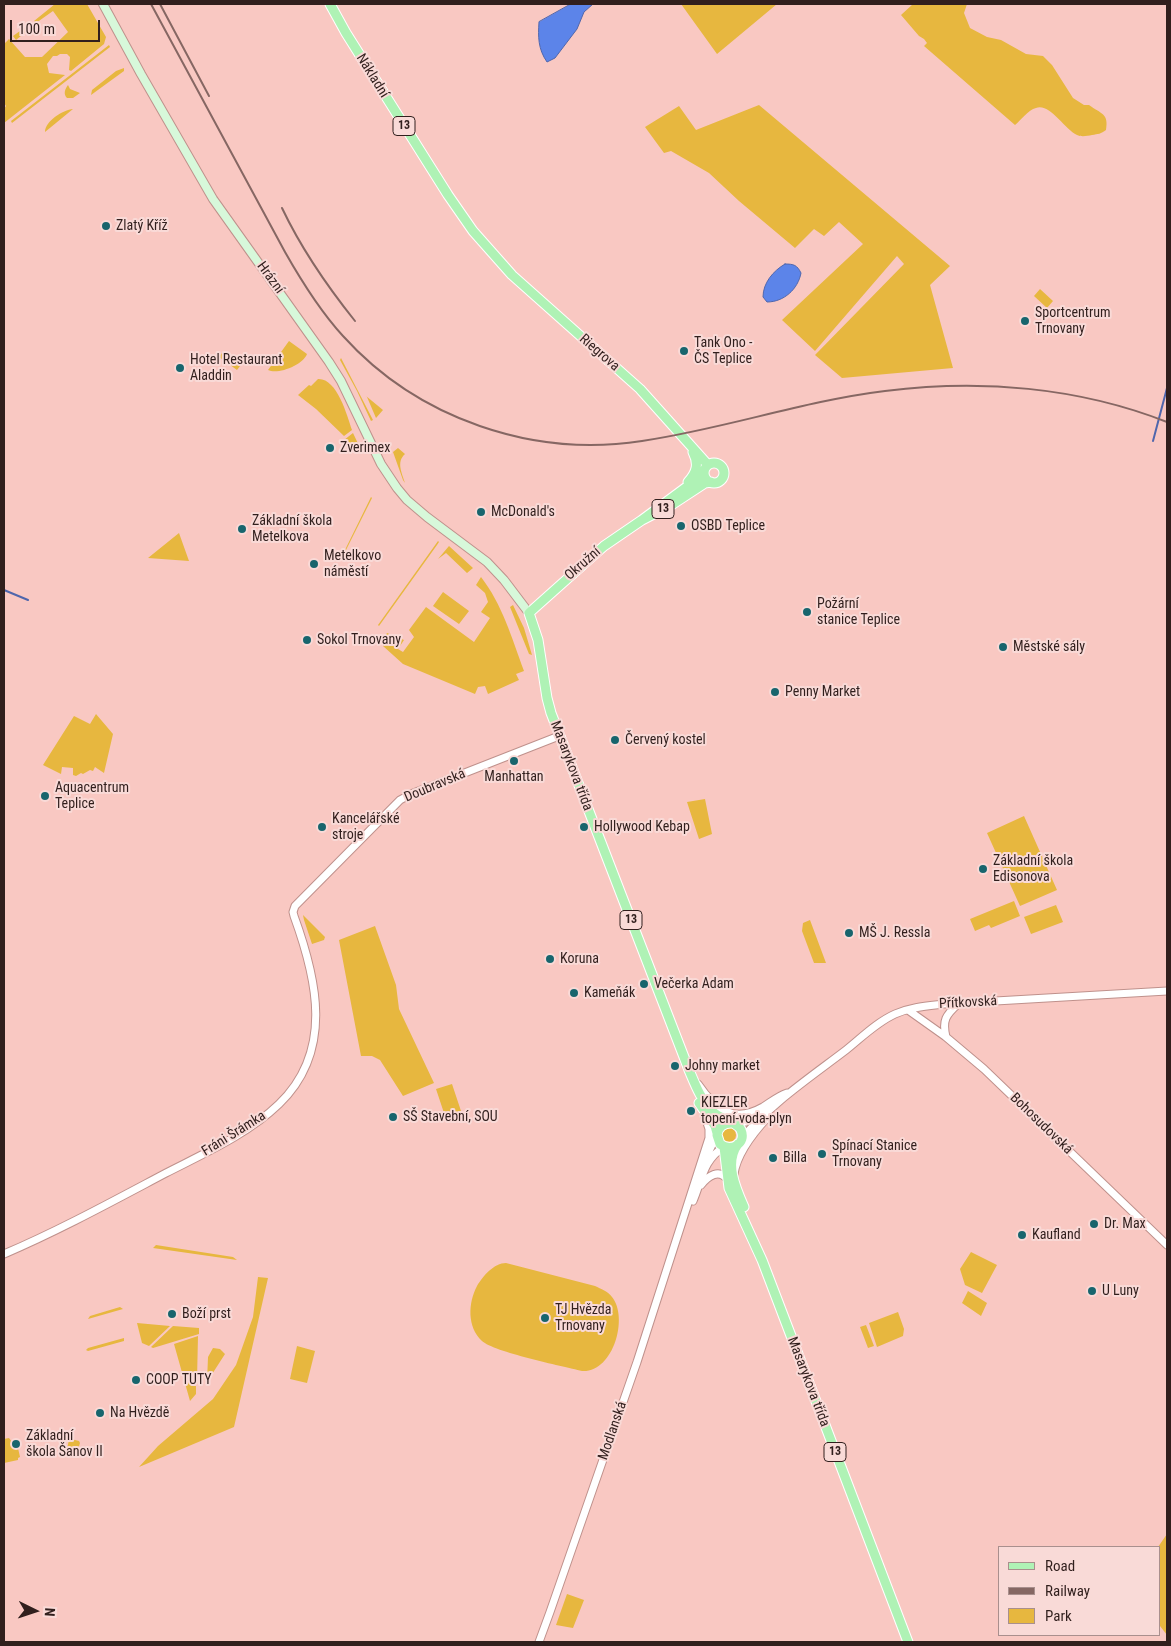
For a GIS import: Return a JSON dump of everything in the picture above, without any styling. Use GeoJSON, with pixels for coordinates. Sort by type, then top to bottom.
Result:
{"type":"FeatureCollection","features":[{"type":"Feature","properties":{"kind":"main road","name":"Hrázní"},"geometry":{"type":"LineString","coordinates":[[103,4],[213,198],[330,362],[384,470],[407,500]]}},
{"type":"Feature","properties":{"kind":"main road","name":"Nákladní"},"geometry":{"type":"LineString","coordinates":[[330,4],[346,33],[448,196],[485,245]]}},
{"type":"Feature","properties":{"kind":"main road","name":"Riegrova"},"geometry":{"type":"LineString","coordinates":[[485,245],[512,275],[640,389],[689,442],[706,469]]}},
{"type":"Feature","properties":{"kind":"main road","name":"13"},"geometry":{"type":"LineString","coordinates":[[667,501],[688,483],[696,471],[697,461],[689,442]]}},
{"type":"Feature","properties":{"kind":"main road","name":"13"},"geometry":{"type":"LineString","coordinates":[[713,463],[717,464],[722,467],[723,476],[716,482],[711,482],[706,478],[706,469],[713,463]]}},
{"type":"Feature","properties":{"kind":"main road","name":"Okružní"},"geometry":{"type":"LineString","coordinates":[[529,613],[604,546],[696,480],[706,469]]}},
{"type":"Feature","properties":{"kind":"main road","name":"Okružní"},"geometry":{"type":"LineString","coordinates":[[642,520],[673,504],[700,486],[711,482]]}},
{"type":"Feature","properties":{"kind":"main road","name":"Masarykova třída"},"geometry":{"type":"LineString","coordinates":[[407,500],[487,562],[504,580],[529,613],[538,640],[547,698],[559,736],[689,1070],[708,1106],[717,1115],[732,1123]]}},
{"type":"Feature","properties":{"kind":"main road","name":"Masarykova třída"},"geometry":{"type":"LineString","coordinates":[[689,1070],[693,1086],[703,1110],[715,1126],[718,1141],[724,1147],[734,1199],[751,1234],[908,1642]]}},
{"type":"Feature","properties":{"kind":"main road"},"geometry":{"type":"LineString","coordinates":[[717,1134],[722,1125],[732,1123],[742,1131],[740,1143],[733,1148],[724,1147]]}},
{"type":"Feature","properties":{"kind":"main road","name":"Masarykova třída"},"geometry":{"type":"LineString","coordinates":[[731,1181],[733,1157],[740,1143]]}},
{"type":"Feature","properties":{"kind":"street","name":"Doubravská"},"geometry":{"type":"LineString","coordinates":[[293,912],[299,902],[400,800],[420,790],[559,736]]}},
{"type":"Feature","properties":{"kind":"street","name":"Fráni Šrámka"},"geometry":{"type":"LineString","coordinates":[[4,1254],[97,1210],[201,1155],[260,1119],[288,1094],[299,1079],[310,1053],[316,1019],[315,992],[311,967],[293,912]]}},
{"type":"Feature","properties":{"kind":"street","name":"Přítkovská"},"geometry":{"type":"LineString","coordinates":[[740,1143],[757,1122],[794,1090],[885,1020],[918,1006],[1167,992]]}},
{"type":"Feature","properties":{"kind":"street"},"geometry":{"type":"LineString","coordinates":[[946,1037],[945,1020],[949,1012],[958,1004]]}},
{"type":"Feature","properties":{"kind":"street","name":"Bohosudovská"},"geometry":{"type":"LineString","coordinates":[[908,1010],[946,1037],[1002,1086],[1167,1245]]}},
{"type":"Feature","properties":{"kind":"street"},"geometry":{"type":"LineString","coordinates":[[689,1070],[716,1106],[730,1114],[753,1111],[794,1090]]}},
{"type":"Feature","properties":{"kind":"street"},"geometry":{"type":"LineString","coordinates":[[697,1191],[703,1182],[713,1174],[722,1175],[731,1181],[736,1165],[745,1148],[764,1121],[786,1101],[794,1090]]}},
{"type":"Feature","properties":{"kind":"street","name":"Přítkovská"},"geometry":{"type":"LineString","coordinates":[[732,1123],[742,1123],[751,1119],[794,1090]]}},
{"type":"Feature","properties":{"kind":"street"},"geometry":{"type":"LineString","coordinates":[[684,1220],[710,1135],[703,1110]]}},
{"type":"Feature","properties":{"kind":"street"},"geometry":{"type":"LineString","coordinates":[[698,1173],[717,1134]]}},
{"type":"Feature","properties":{"kind":"street"},"geometry":{"type":"LineString","coordinates":[[684,1220],[708,1162],[715,1153],[724,1147]]}},
{"type":"Feature","properties":{"kind":"street","name":"Modlanská"},"geometry":{"type":"LineString","coordinates":[[538,1642],[634,1370],[684,1220]]}},
{"type":"Feature","properties":{"kind":"green space"},"geometry":{"type":"Polygon","coordinates":[[[55,4],[87,4],[106,37],[104,44],[71,71],[69,70],[70,57],[67,54],[53,56],[47,64],[49,73],[65,75],[4,123],[4,109],[6,106],[4,103],[4,44],[9,39],[25,57],[42,57],[68,32],[53,11],[36,23],[34,21],[55,4]]]}},
{"type":"Feature","properties":{"kind":"green space"},"geometry":{"type":"Polygon","coordinates":[[[681,4],[777,4],[717,54],[681,4]]]}},
{"type":"Feature","properties":{"kind":"green space"},"geometry":{"type":"Polygon","coordinates":[[[913,4],[967,4],[964,13],[970,28],[987,37],[1001,40],[1026,54],[1043,56],[1052,65],[1073,98],[1084,105],[1089,105],[1105,117],[1106,130],[1098,134],[1079,136],[1052,113],[1041,107],[1030,111],[1015,125],[924,46],[927,43],[901,15],[913,4]]]}},
{"type":"Feature","properties":{"kind":"green space"},"geometry":{"type":"Polygon","coordinates":[[[31,23],[33,26],[16,40],[13,36],[31,23]]]}},
{"type":"Feature","properties":{"kind":"green space"},"geometry":{"type":"Polygon","coordinates":[[[109,45],[110,47],[12,123],[11,121],[109,45]]]}},
{"type":"Feature","properties":{"kind":"green space"},"geometry":{"type":"Polygon","coordinates":[[[124,68],[124,71],[91,95],[92,90],[116,71],[124,68]]]}},
{"type":"Feature","properties":{"kind":"green space"},"geometry":{"type":"Polygon","coordinates":[[[68,85],[70,89],[80,93],[73,98],[67,98],[65,92],[68,85]]]}},
{"type":"Feature","properties":{"kind":"green space"},"geometry":{"type":"Polygon","coordinates":[[[759,105],[950,266],[930,285],[953,368],[842,378],[815,355],[904,264],[897,256],[815,351],[782,320],[863,244],[839,222],[824,236],[814,229],[795,248],[709,173],[671,151],[664,153],[645,127],[679,106],[696,130],[759,105]]]}},
{"type":"Feature","properties":{"kind":"green space"},"geometry":{"type":"Polygon","coordinates":[[[73,109],[45,132],[51,120],[64,111],[73,109]]]}},
{"type":"Feature","properties":{"kind":"green space"},"geometry":{"type":"Polygon","coordinates":[[[1040,289],[1053,301],[1047,308],[1034,296],[1040,289]]]}},
{"type":"Feature","properties":{"kind":"green space"},"geometry":{"type":"Polygon","coordinates":[[[289,341],[307,354],[305,358],[296,365],[284,370],[268,370],[289,341]]]}},
{"type":"Feature","properties":{"kind":"green space"},"geometry":{"type":"Polygon","coordinates":[[[222,353],[240,366],[237,370],[219,357],[222,353]]]}},
{"type":"Feature","properties":{"kind":"green space"},"geometry":{"type":"Polygon","coordinates":[[[341,358],[373,420],[371,421],[340,360],[341,358]]]}},
{"type":"Feature","properties":{"kind":"green space"},"geometry":{"type":"Polygon","coordinates":[[[318,379],[325,380],[331,384],[340,398],[352,430],[344,436],[316,409],[298,395],[318,379]]]}},
{"type":"Feature","properties":{"kind":"green space"},"geometry":{"type":"Polygon","coordinates":[[[367,397],[383,410],[376,418],[367,397]]]}},
{"type":"Feature","properties":{"kind":"green space"},"geometry":{"type":"Polygon","coordinates":[[[353,433],[362,452],[356,453],[344,440],[353,433]]]}},
{"type":"Feature","properties":{"kind":"green space"},"geometry":{"type":"Polygon","coordinates":[[[398,448],[405,454],[400,464],[405,483],[393,452],[398,448]]]}},
{"type":"Feature","properties":{"kind":"green space"},"geometry":{"type":"Polygon","coordinates":[[[371,497],[372,498],[343,554],[371,497]]]}},
{"type":"Feature","properties":{"kind":"green space"},"geometry":{"type":"Polygon","coordinates":[[[179,533],[189,561],[148,558],[179,533]]]}},
{"type":"Feature","properties":{"kind":"green space"},"geometry":{"type":"Polygon","coordinates":[[[438,541],[437,545],[379,626],[378,625],[438,541]]]}},
{"type":"Feature","properties":{"kind":"green space"},"geometry":{"type":"Polygon","coordinates":[[[449,546],[473,568],[467,573],[446,553],[438,559],[449,546]]]}},
{"type":"Feature","properties":{"kind":"green space"},"geometry":{"type":"Polygon","coordinates":[[[481,577],[495,598],[511,634],[524,671],[516,674],[519,680],[488,694],[485,686],[478,687],[475,694],[403,664],[383,646],[387,633],[404,640],[398,649],[403,652],[414,637],[409,630],[426,607],[474,642],[490,618],[481,612],[488,602],[485,593],[476,585],[481,577]]]}},
{"type":"Feature","properties":{"kind":"green space"},"geometry":{"type":"Polygon","coordinates":[[[443,592],[469,611],[459,624],[433,606],[443,592]]]}},
{"type":"Feature","properties":{"kind":"green space"},"geometry":{"type":"Polygon","coordinates":[[[513,605],[524,628],[532,655],[529,654],[510,607],[513,605]]]}},
{"type":"Feature","properties":{"kind":"green space"},"geometry":{"type":"Polygon","coordinates":[[[96,714],[113,734],[104,773],[95,767],[93,771],[90,770],[76,776],[73,775],[73,768],[62,767],[61,774],[43,765],[74,716],[90,724],[96,714]]]}},
{"type":"Feature","properties":{"kind":"green space"},"geometry":{"type":"Polygon","coordinates":[[[705,799],[712,834],[699,839],[687,802],[705,799]]]}},
{"type":"Feature","properties":{"kind":"green space"},"geometry":{"type":"Polygon","coordinates":[[[1024,816],[1057,890],[1020,906],[987,833],[1024,816]]]}},
{"type":"Feature","properties":{"kind":"green space"},"geometry":{"type":"Polygon","coordinates":[[[1014,901],[1020,916],[991,928],[989,925],[975,931],[970,919],[1014,901]]]}},
{"type":"Feature","properties":{"kind":"green space"},"geometry":{"type":"Polygon","coordinates":[[[1056,905],[1063,922],[1031,934],[1024,917],[1056,905]]]}},
{"type":"Feature","properties":{"kind":"green space"},"geometry":{"type":"Polygon","coordinates":[[[303,915],[325,937],[324,940],[312,944],[303,915]]]}},
{"type":"Feature","properties":{"kind":"green space"},"geometry":{"type":"Polygon","coordinates":[[[810,920],[826,963],[814,963],[802,931],[803,923],[810,920]]]}},
{"type":"Feature","properties":{"kind":"green space"},"geometry":{"type":"Polygon","coordinates":[[[375,926],[396,985],[399,1009],[434,1083],[403,1096],[380,1060],[372,1056],[361,1056],[339,940],[375,926]]]}},
{"type":"Feature","properties":{"kind":"green space"},"geometry":{"type":"Polygon","coordinates":[[[452,1084],[461,1111],[445,1116],[436,1089],[452,1084]]]}},
{"type":"Feature","properties":{"kind":"green space"},"geometry":{"type":"Polygon","coordinates":[[[726,1128],[732,1128],[736,1135],[732,1142],[726,1142],[722,1138],[722,1132],[726,1128]]]}},
{"type":"Feature","properties":{"kind":"green space"},"geometry":{"type":"Polygon","coordinates":[[[156,1245],[233,1257],[237,1260],[153,1248],[156,1245]]]}},
{"type":"Feature","properties":{"kind":"green space"},"geometry":{"type":"Polygon","coordinates":[[[971,1252],[997,1265],[982,1293],[965,1285],[960,1269],[971,1252]]]}},
{"type":"Feature","properties":{"kind":"green space","name":"TJ Hvězda Trnovany"},"geometry":{"type":"Polygon","coordinates":[[[506,1263],[595,1286],[604,1290],[612,1297],[617,1306],[618,1330],[610,1354],[602,1363],[593,1369],[582,1371],[500,1350],[482,1341],[471,1322],[470,1315],[474,1293],[479,1282],[489,1271],[497,1265],[506,1263]]]}},
{"type":"Feature","properties":{"kind":"green space"},"geometry":{"type":"Polygon","coordinates":[[[258,1277],[268,1278],[234,1427],[139,1467],[158,1446],[213,1399],[236,1365],[253,1317],[258,1277]]]}},
{"type":"Feature","properties":{"kind":"green space"},"geometry":{"type":"Polygon","coordinates":[[[968,1291],[987,1303],[981,1316],[962,1303],[968,1291]]]}},
{"type":"Feature","properties":{"kind":"green space"},"geometry":{"type":"Polygon","coordinates":[[[120,1307],[123,1309],[88,1319],[90,1316],[120,1307]]]}},
{"type":"Feature","properties":{"kind":"green space"},"geometry":{"type":"Polygon","coordinates":[[[898,1312],[904,1329],[903,1336],[877,1347],[869,1323],[898,1312]]]}},
{"type":"Feature","properties":{"kind":"green space"},"geometry":{"type":"Polygon","coordinates":[[[137,1323],[170,1326],[149,1346],[142,1343],[137,1323]]]}},
{"type":"Feature","properties":{"kind":"green space"},"geometry":{"type":"Polygon","coordinates":[[[866,1325],[874,1346],[868,1348],[860,1327],[866,1325]]]}},
{"type":"Feature","properties":{"kind":"green space"},"geometry":{"type":"Polygon","coordinates":[[[173,1326],[199,1328],[199,1334],[151,1347],[173,1326]]]}},
{"type":"Feature","properties":{"kind":"green space"},"geometry":{"type":"Polygon","coordinates":[[[198,1336],[197,1380],[194,1380],[196,1394],[190,1401],[174,1344],[198,1336]]]}},
{"type":"Feature","properties":{"kind":"green space"},"geometry":{"type":"Polygon","coordinates":[[[124,1338],[124,1341],[86,1350],[88,1348],[124,1338]]]}},
{"type":"Feature","properties":{"kind":"green space"},"geometry":{"type":"Polygon","coordinates":[[[297,1346],[315,1351],[307,1383],[290,1379],[297,1346]]]}},
{"type":"Feature","properties":{"kind":"green space"},"geometry":{"type":"Polygon","coordinates":[[[213,1348],[220,1349],[225,1354],[207,1382],[208,1357],[213,1348]]]}},
{"type":"Feature","properties":{"kind":"green space"},"geometry":{"type":"Polygon","coordinates":[[[9,1438],[12,1442],[16,1439],[20,1457],[18,1460],[4,1463],[4,1439],[9,1438]]]}},
{"type":"Feature","properties":{"kind":"green space"},"geometry":{"type":"Polygon","coordinates":[[[69,1440],[80,1443],[74,1457],[66,1453],[69,1440]]]}},
{"type":"Feature","properties":{"kind":"green space"},"geometry":{"type":"Polygon","coordinates":[[[1167,1534],[1167,1635],[1161,1627],[1161,1546],[1159,1546],[1167,1534]]]}},
{"type":"Feature","properties":{"kind":"green space"},"geometry":{"type":"Polygon","coordinates":[[[567,1594],[584,1600],[573,1628],[556,1625],[567,1594]]]}},
{"type":"Feature","properties":{"kind":"water"},"geometry":{"type":"Polygon","coordinates":[[[571,4],[593,4],[584,12],[577,29],[555,58],[547,62],[539,43],[539,22],[571,4]]]}},
{"type":"Feature","properties":{"kind":"water"},"geometry":{"type":"Polygon","coordinates":[[[785,264],[791,264],[800,270],[801,273],[797,284],[779,300],[767,302],[763,297],[763,292],[767,282],[776,270],[785,264]]]}},
{"type":"Feature","properties":{"kind":"waterway"},"geometry":{"type":"LineString","coordinates":[[1153,441],[1167,388]]}},
{"type":"Feature","properties":{"kind":"waterway"},"geometry":{"type":"LineString","coordinates":[[4,590],[28,600]]}},
{"type":"Feature","properties":{"kind":"railway"},"geometry":{"type":"LineString","coordinates":[[151,4],[285,252],[327,317],[343,336],[373,365],[406,390],[442,410],[480,426],[519,437],[560,443],[601,445],[673,436],[824,401],[854,396],[921,387],[957,386],[993,386],[1064,394],[1133,410],[1167,422]]}},
{"type":"Feature","properties":{"kind":"railway"},"geometry":{"type":"LineString","coordinates":[[160,4],[209,96]]}},
{"type":"Feature","properties":{"kind":"railway"},"geometry":{"type":"LineString","coordinates":[[282,208],[297,238],[315,266],[355,321]]}},
{"type":"Feature","properties":{"kind":"place","name":"Zlatý Kříž"},"geometry":{"type":"Point","coordinates":[106,226]}},
{"type":"Feature","properties":{"kind":"place","name":"Sportcentrum Trnovany"},"geometry":{"type":"Point","coordinates":[1025,321]}},
{"type":"Feature","properties":{"kind":"place","name":"Tank Ono - ČS Teplice"},"geometry":{"type":"Point","coordinates":[684,351]}},
{"type":"Feature","properties":{"kind":"place","name":"Hotel Restaurant Aladdin"},"geometry":{"type":"Point","coordinates":[180,368]}},
{"type":"Feature","properties":{"kind":"place","name":"Zverimex"},"geometry":{"type":"Point","coordinates":[330,448]}},
{"type":"Feature","properties":{"kind":"place","name":"McDonald's"},"geometry":{"type":"Point","coordinates":[481,512]}},
{"type":"Feature","properties":{"kind":"place","name":"OSBD Teplice"},"geometry":{"type":"Point","coordinates":[681,526]}},
{"type":"Feature","properties":{"kind":"place","name":"Základní škola Metelkova"},"geometry":{"type":"Point","coordinates":[242,529]}},
{"type":"Feature","properties":{"kind":"place","name":"Metelkovo náměstí"},"geometry":{"type":"Point","coordinates":[314,564]}},
{"type":"Feature","properties":{"kind":"place","name":"Požární stanice Teplice"},"geometry":{"type":"Point","coordinates":[807,612]}},
{"type":"Feature","properties":{"kind":"place","name":"Sokol Trnovany"},"geometry":{"type":"Point","coordinates":[307,640]}},
{"type":"Feature","properties":{"kind":"place","name":"Městské sály"},"geometry":{"type":"Point","coordinates":[1003,647]}},
{"type":"Feature","properties":{"kind":"place","name":"Penny Market"},"geometry":{"type":"Point","coordinates":[775,692]}},
{"type":"Feature","properties":{"kind":"place","name":"Červený kostel"},"geometry":{"type":"Point","coordinates":[615,740]}},
{"type":"Feature","properties":{"kind":"place","name":"Manhattan"},"geometry":{"type":"Point","coordinates":[514,761]}},
{"type":"Feature","properties":{"kind":"place","name":"Aquacentrum Teplice"},"geometry":{"type":"Point","coordinates":[45,796]}},
{"type":"Feature","properties":{"kind":"place","name":"Kancelářské stroje"},"geometry":{"type":"Point","coordinates":[322,827]}},
{"type":"Feature","properties":{"kind":"place","name":"Hollywood Kebap"},"geometry":{"type":"Point","coordinates":[584,827]}},
{"type":"Feature","properties":{"kind":"place","name":"Základní škola Edisonova"},"geometry":{"type":"Point","coordinates":[983,869]}},
{"type":"Feature","properties":{"kind":"place","name":"MŠ J. Ressla"},"geometry":{"type":"Point","coordinates":[849,933]}},
{"type":"Feature","properties":{"kind":"place","name":"Koruna"},"geometry":{"type":"Point","coordinates":[550,959]}},
{"type":"Feature","properties":{"kind":"place","name":"Večerka Adam"},"geometry":{"type":"Point","coordinates":[644,984]}},
{"type":"Feature","properties":{"kind":"place","name":"Kameňák"},"geometry":{"type":"Point","coordinates":[574,993]}},
{"type":"Feature","properties":{"kind":"place","name":"Johny market"},"geometry":{"type":"Point","coordinates":[675,1066]}},
{"type":"Feature","properties":{"kind":"place","name":"KIEZLER topení-voda-plyn"},"geometry":{"type":"Point","coordinates":[691,1111]}},
{"type":"Feature","properties":{"kind":"place","name":"SŠ Stavební, SOU"},"geometry":{"type":"Point","coordinates":[393,1117]}},
{"type":"Feature","properties":{"kind":"place","name":"Spínací Stanice Trnovany"},"geometry":{"type":"Point","coordinates":[822,1154]}},
{"type":"Feature","properties":{"kind":"place","name":"Billa"},"geometry":{"type":"Point","coordinates":[773,1158]}},
{"type":"Feature","properties":{"kind":"place","name":"Dr. Max"},"geometry":{"type":"Point","coordinates":[1094,1224]}},
{"type":"Feature","properties":{"kind":"place","name":"Kaufland"},"geometry":{"type":"Point","coordinates":[1022,1235]}},
{"type":"Feature","properties":{"kind":"place","name":"U Luny"},"geometry":{"type":"Point","coordinates":[1092,1291]}},
{"type":"Feature","properties":{"kind":"place","name":"Boží prst"},"geometry":{"type":"Point","coordinates":[172,1314]}},
{"type":"Feature","properties":{"kind":"place","name":"TJ Hvězda Trnovany"},"geometry":{"type":"Point","coordinates":[545,1318]}},
{"type":"Feature","properties":{"kind":"place","name":"COOP TUTY"},"geometry":{"type":"Point","coordinates":[136,1380]}},
{"type":"Feature","properties":{"kind":"place","name":"Na Hvězdě"},"geometry":{"type":"Point","coordinates":[100,1413]}},
{"type":"Feature","properties":{"kind":"place","name":"Základní škola Šanov II"},"geometry":{"type":"Point","coordinates":[16,1444]}}]}
